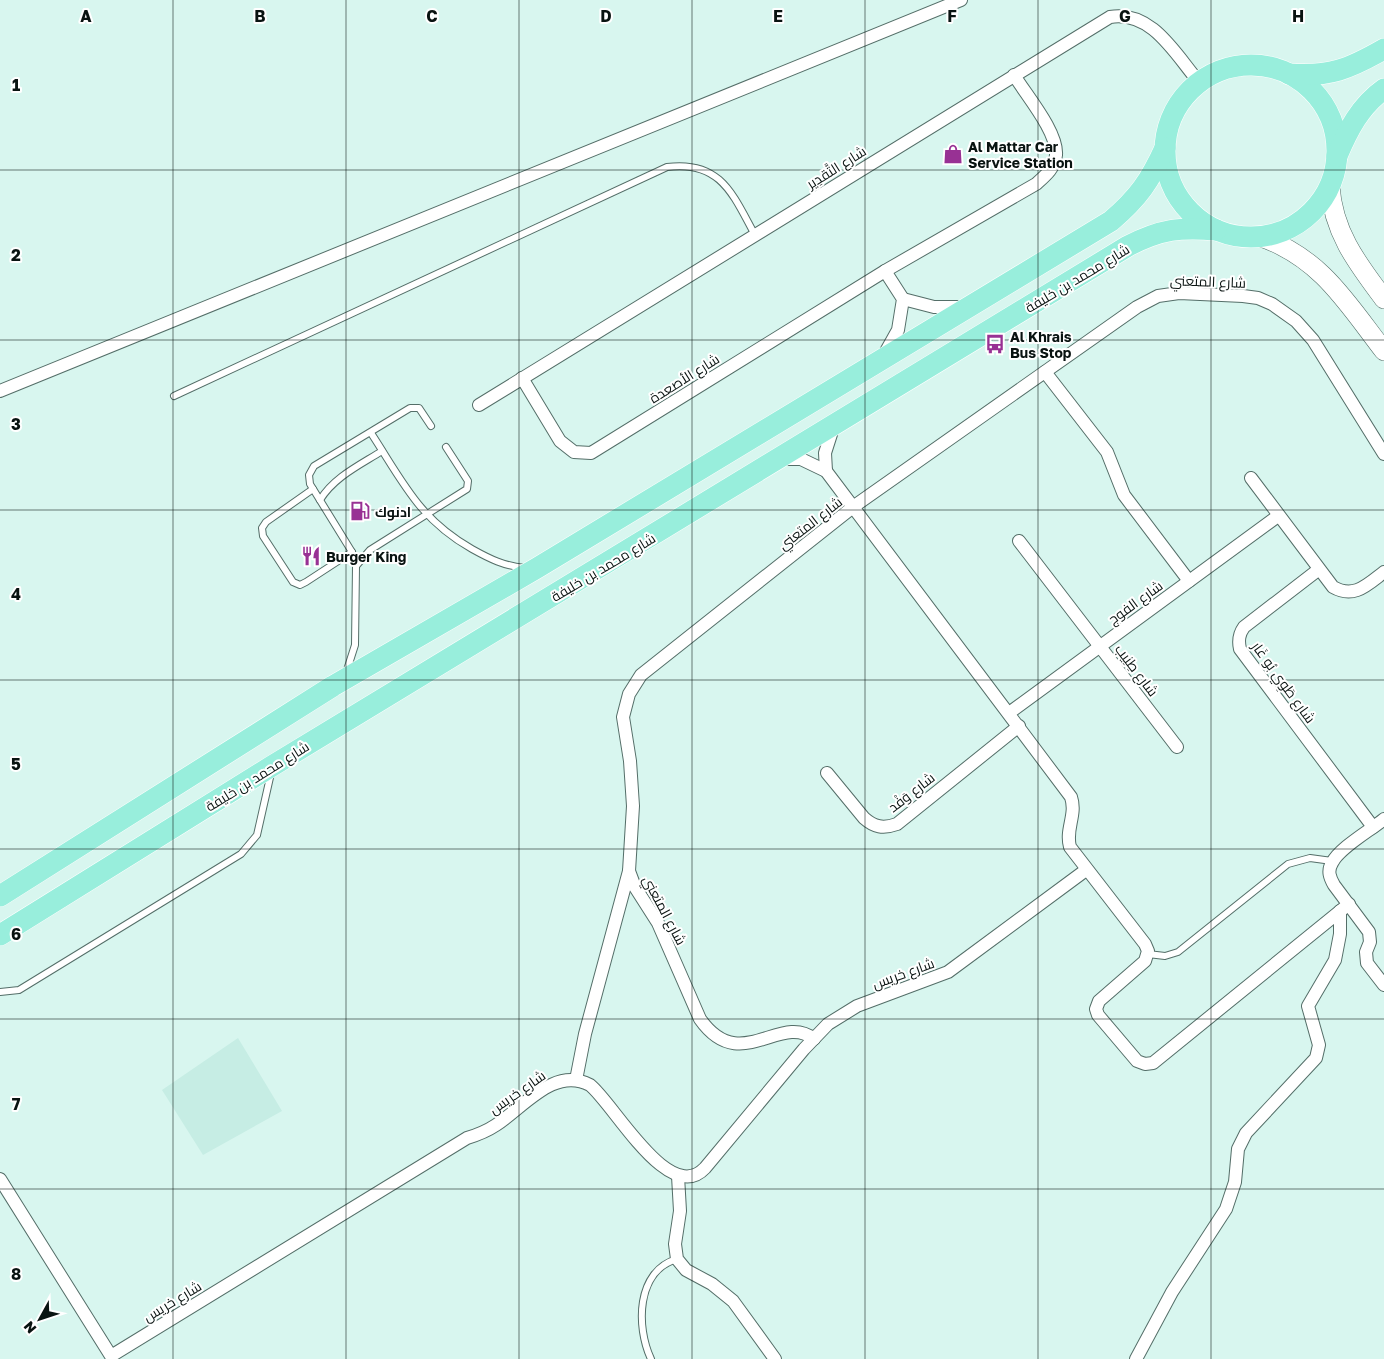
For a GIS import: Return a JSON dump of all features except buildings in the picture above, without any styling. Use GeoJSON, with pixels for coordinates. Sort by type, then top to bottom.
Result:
{"type":"FeatureCollection","features":[{"type":"Feature","properties":{"kind":"highway"},"geometry":{"type":"LineString","coordinates":[[1384,49],[1343,70],[1313,76],[1289,74],[1271,68],[1252,65],[1234,67],[1216,73],[1199,82],[1185,95],[1174,111],[1168,129],[1165,148],[1167,169],[1173,188],[1184,205],[1199,219],[1216,230],[1246,237],[1261,237],[1279,233],[1295,226],[1321,202],[1330,186],[1337,156],[1355,118],[1384,89]]}},
{"type":"Feature","properties":{"kind":"highway"},"geometry":{"type":"LineString","coordinates":[[1289,74],[1315,95],[1325,108],[1336,140],[1337,156]]}},
{"type":"Feature","properties":{"kind":"highway"},"geometry":{"type":"LineString","coordinates":[[0,896],[333,686],[537,568],[882,357],[1111,221],[1132,203],[1144,189],[1165,148]]}},
{"type":"Feature","properties":{"kind":"highway","name":"شارع محمد بن خليفة"},"geometry":{"type":"LineString","coordinates":[[0,935],[272,766],[1152,234],[1177,229],[1216,230]]}},
{"type":"Feature","properties":{"kind":"main road"},"geometry":{"type":"LineString","coordinates":[[1330,186],[1333,212],[1346,245],[1384,299]]}},
{"type":"Feature","properties":{"kind":"main road"},"geometry":{"type":"LineString","coordinates":[[1261,237],[1284,245],[1319,270],[1335,285],[1384,351]]}},
{"type":"Feature","properties":{"kind":"street"},"geometry":{"type":"LineString","coordinates":[[0,391],[961,0]]}},
{"type":"Feature","properties":{"kind":"street","name":"شارع التَّقدِير"},"geometry":{"type":"LineString","coordinates":[[478,405],[1100,22],[1122,15],[1133,16],[1152,27],[1199,82]]}},
{"type":"Feature","properties":{"kind":"street","name":"شارع الأصعدة"},"geometry":{"type":"LineString","coordinates":[[522,378],[560,441],[574,452],[591,453],[885,271],[1036,184],[1054,165],[1056,155],[1050,131],[1014,75]]}},
{"type":"Feature","properties":{"kind":"street"},"geometry":{"type":"LineString","coordinates":[[882,357],[898,330],[903,299],[885,271]]}},
{"type":"Feature","properties":{"kind":"street","name":"شارع المتعني"},"geometry":{"type":"LineString","coordinates":[[814,1038],[804,1032],[794,1031],[744,1044],[727,1041],[712,1032],[700,1019],[658,923],[635,887],[629,871],[632,784],[623,717],[625,706],[634,684],[650,667],[853,507],[1137,307],[1158,296],[1179,294],[1258,298],[1284,312],[1305,330],[1384,454]]}},
{"type":"Feature","properties":{"kind":"street"},"geometry":{"type":"LineString","coordinates":[[903,299],[934,307],[967,307]]}},
{"type":"Feature","properties":{"kind":"street"},"geometry":{"type":"LineString","coordinates":[[1045,372],[1107,452],[1124,494],[1188,581]]}},
{"type":"Feature","properties":{"kind":"street"},"geometry":{"type":"LineString","coordinates":[[826,472],[824,453],[833,428]]}},
{"type":"Feature","properties":{"kind":"street"},"geometry":{"type":"LineString","coordinates":[[782,459],[801,459],[826,472],[1072,796],[1074,813],[1068,840],[1073,853],[1145,944],[1148,954],[1145,961],[1099,1001],[1096,1009],[1098,1015],[1137,1061],[1145,1064],[1153,1063],[1345,908]]}},
{"type":"Feature","properties":{"kind":"street"},"geometry":{"type":"LineString","coordinates":[[1251,478],[1318,570],[1333,587],[1342,592],[1351,593],[1359,591],[1384,572]]}},
{"type":"Feature","properties":{"kind":"street","name":"شارع الفوج"},"geometry":{"type":"LineString","coordinates":[[1009,713],[1278,516]]}},
{"type":"Feature","properties":{"kind":"street","name":"شارع طِنِيب"},"geometry":{"type":"LineString","coordinates":[[1019,540],[1177,747]]}},
{"type":"Feature","properties":{"kind":"street","name":"شارع طَوِي بُو غَار"},"geometry":{"type":"LineString","coordinates":[[1318,570],[1244,627],[1240,632],[1240,649],[1374,827]]}},
{"type":"Feature","properties":{"kind":"street","name":"شارع وَفْد"},"geometry":{"type":"LineString","coordinates":[[827,772],[870,824],[888,827],[896,824],[1019,726]]}},
{"type":"Feature","properties":{"kind":"street"},"geometry":{"type":"LineString","coordinates":[[1384,819],[1332,861],[1330,878],[1345,908],[1369,932],[1370,942],[1366,952],[1367,963],[1384,985]]}},
{"type":"Feature","properties":{"kind":"street","name":"شارع خريس"},"geometry":{"type":"LineString","coordinates":[[678,1176],[690,1177],[701,1172],[814,1038],[838,1016],[857,1006],[927,981],[953,969],[1086,870]]}},
{"type":"Feature","properties":{"kind":"street"},"geometry":{"type":"LineString","coordinates":[[629,871],[590,1015],[576,1080],[596,1090],[652,1157],[668,1171],[678,1176],[680,1211],[675,1244],[677,1259],[686,1270],[712,1284],[734,1301],[776,1359]]}},
{"type":"Feature","properties":{"kind":"street"},"geometry":{"type":"LineString","coordinates":[[1136,1359],[1172,1292],[1226,1208],[1235,1182],[1238,1149],[1246,1132],[1316,1058],[1319,1045],[1308,1006],[1334,960],[1345,908]]}},
{"type":"Feature","properties":{"kind":"street","name":"شارع خريس"},"geometry":{"type":"LineString","coordinates":[[0,1179],[112,1357],[467,1138],[496,1125],[553,1083],[568,1079],[576,1080]]}},
{"type":"Feature","properties":{"kind":"lane"},"geometry":{"type":"LineString","coordinates":[[174,396],[667,168],[691,166],[702,169],[722,181],[730,190],[755,235]]}},
{"type":"Feature","properties":{"kind":"lane"},"geometry":{"type":"LineString","coordinates":[[333,686],[345,673],[354,655],[356,566],[352,552],[313,490],[309,479],[314,466],[412,407],[419,408],[431,426]]}},
{"type":"Feature","properties":{"kind":"lane"},"geometry":{"type":"LineString","coordinates":[[371,433],[427,516],[446,533],[490,560],[513,567],[537,568]]}},
{"type":"Feature","properties":{"kind":"lane"},"geometry":{"type":"LineString","coordinates":[[356,566],[370,550],[464,492],[468,486],[465,478],[446,447]]}},
{"type":"Feature","properties":{"kind":"lane"},"geometry":{"type":"LineString","coordinates":[[320,500],[338,479],[382,451]]}},
{"type":"Feature","properties":{"kind":"lane"},"geometry":{"type":"LineString","coordinates":[[313,490],[266,522],[262,528],[262,536],[293,582],[300,585],[352,552]]}},
{"type":"Feature","properties":{"kind":"lane"},"geometry":{"type":"LineString","coordinates":[[0,992],[19,990],[248,848],[260,828],[272,766]]}},
{"type":"Feature","properties":{"kind":"lane"},"geometry":{"type":"LineString","coordinates":[[1148,954],[1165,956],[1178,952],[1288,864],[1310,858],[1332,861]]}},
{"type":"Feature","properties":{"kind":"lane"},"geometry":{"type":"LineString","coordinates":[[651,1359],[642,1327],[644,1301],[654,1275],[666,1264],[677,1259]]}},
{"type":"Feature","properties":{"kind":"shaded area"},"geometry":{"type":"Polygon","coordinates":[[[238,1038],[282,1111],[203,1155],[162,1090],[238,1038]]]}},
{"type":"Feature","properties":{"kind":"place","name":"Al Mattar Car Service Station"},"geometry":{"type":"Point","coordinates":[953,154]}},
{"type":"Feature","properties":{"kind":"place","name":"Al Khrais Bus Stop"},"geometry":{"type":"Point","coordinates":[995,344]}},
{"type":"Feature","properties":{"kind":"place","name":"ادنوك"},"geometry":{"type":"Point","coordinates":[360,511]}},
{"type":"Feature","properties":{"kind":"place","name":"Burger King"},"geometry":{"type":"Point","coordinates":[311,556]}}]}
